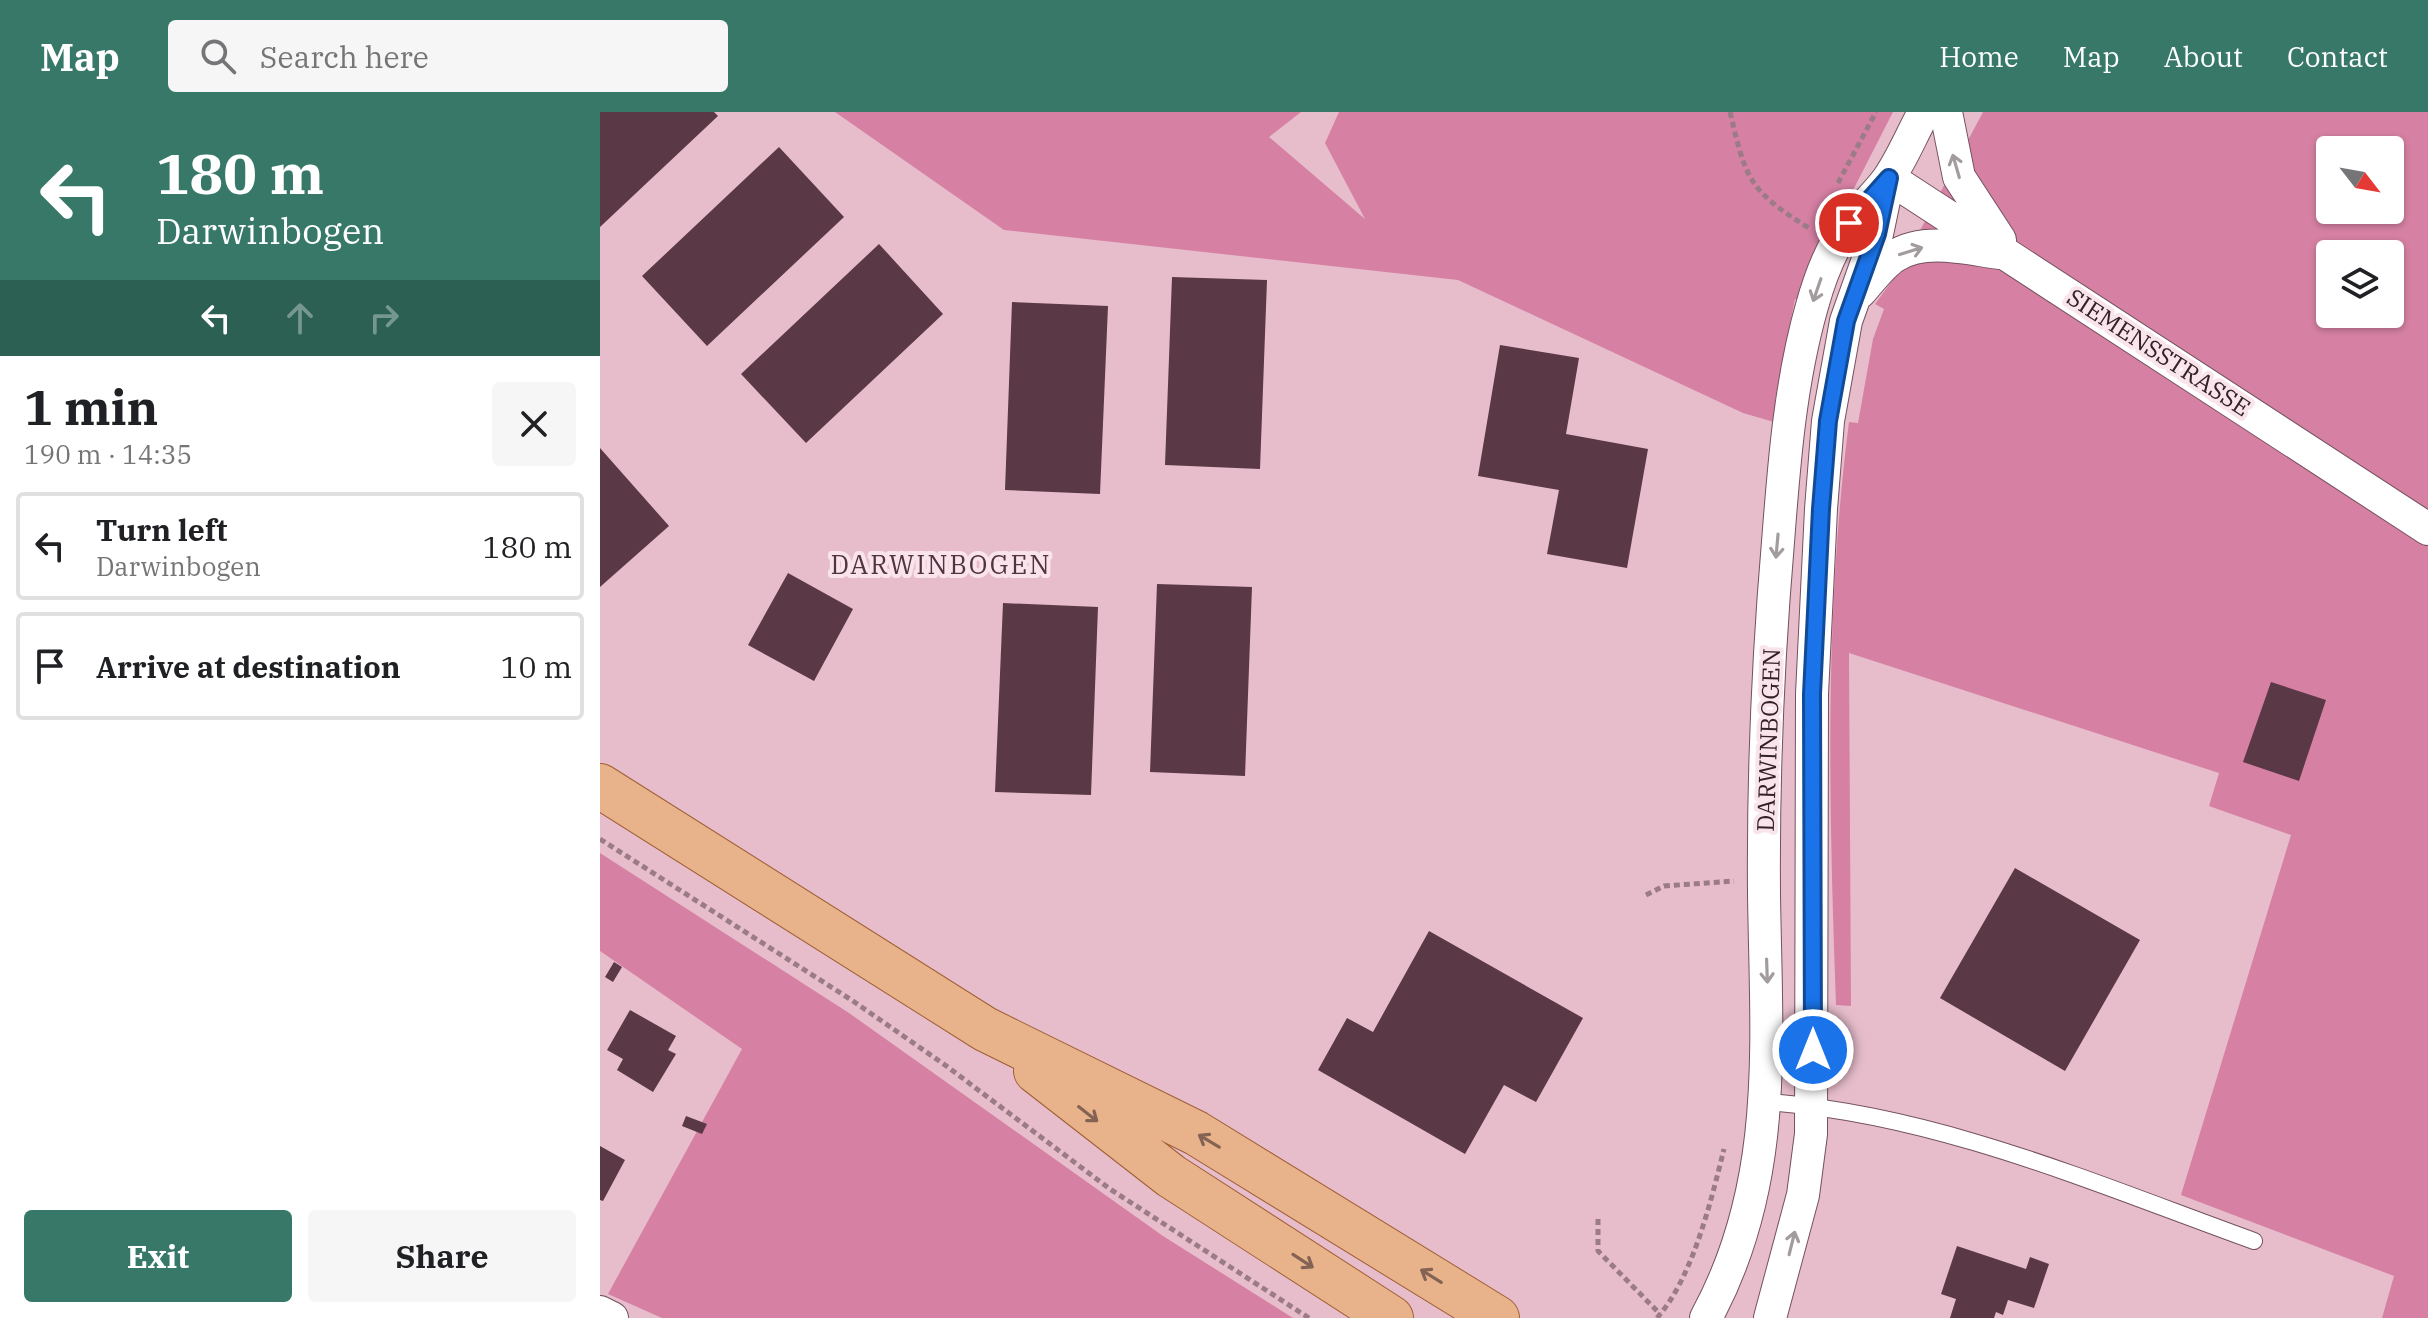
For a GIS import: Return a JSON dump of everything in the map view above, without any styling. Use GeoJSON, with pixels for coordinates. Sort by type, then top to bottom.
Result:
{"type":"FeatureCollection","features":[{"type":"Feature","properties":{"kind":"main road"},"geometry":{"type":"LineString","coordinates":[[600,786],[985,1029],[1196,1133],[1497,1318]]}},
{"type":"Feature","properties":{"kind":"main road"},"geometry":{"type":"LineString","coordinates":[[985,1029],[1085,1112],[1171,1176],[1391,1318]]}},
{"type":"Feature","properties":{"kind":"street","name":"DARWINBOGEN"},"geometry":{"type":"LineString","coordinates":[[1706,1318],[1736,1252],[1751,1199],[1763,1145],[1767,1102],[1764,893],[1768,693],[1790,414],[1811,307],[1824,270],[1849,223],[1889,178],[1924,112]]}},
{"type":"Feature","properties":{"kind":"street"},"geometry":{"type":"LineString","coordinates":[[1946,112],[1959,177],[1975,206],[2012,255]]}},
{"type":"Feature","properties":{"kind":"street","name":"DARWINBOGEN"},"geometry":{"type":"LineString","coordinates":[[1770,1318],[1803,1195],[1812,1105],[1815,602],[1828,421],[1852,300],[1877,234],[1889,178]]}},
{"type":"Feature","properties":{"kind":"street","name":"SIEMENSSTRASSE"},"geometry":{"type":"LineString","coordinates":[[1889,178],[2012,255],[2428,529]]}},
{"type":"Feature","properties":{"kind":"street"},"geometry":{"type":"LineString","coordinates":[[1852,300],[1895,256],[1922,247],[1953,247],[2012,255]]}},
{"type":"Feature","properties":{"kind":"street"},"geometry":{"type":"LineString","coordinates":[[600,1312],[612,1318]]}},
{"type":"Feature","properties":{"kind":"lane"},"geometry":{"type":"LineString","coordinates":[[1767,1102],[1812,1105],[1916,1124],[2254,1241]]}},
{"type":"Feature","properties":{"kind":"path"},"geometry":{"type":"LineString","coordinates":[[1730,112],[1744,171],[1757,191],[1813,231]]}},
{"type":"Feature","properties":{"kind":"path"},"geometry":{"type":"LineString","coordinates":[[600,839],[853,1001],[945,1065],[1122,1197],[1309,1318]]}},
{"type":"Feature","properties":{"kind":"path"},"geometry":{"type":"LineString","coordinates":[[1646,895],[1664,886],[1739,881]]}},
{"type":"Feature","properties":{"kind":"path"},"geometry":{"type":"LineString","coordinates":[[1598,1219],[1598,1251],[1660,1314]]}},
{"type":"Feature","properties":{"kind":"shaded area"},"geometry":{"type":"Polygon","coordinates":[[[835,112],[1301,112],[1269,137],[1365,219],[1325,143],[1339,112],[1893,112],[1828,239],[1805,301],[1795,299],[1775,400],[1784,402],[1781,424],[1743,413],[1458,280],[1004,230],[835,112]]]}},
{"type":"Feature","properties":{"kind":"shaded area"},"geometry":{"type":"Polygon","coordinates":[[[1983,112],[2428,112],[2428,1318],[2382,1318],[2394,1276],[2181,1195],[2291,835],[2209,806],[2219,773],[1849,653],[1851,1006],[1836,1005],[1830,713],[1835,568],[1849,422],[1858,423],[1873,339],[1884,309],[1875,304],[1897,274],[1983,112]]]}},
{"type":"Feature","properties":{"kind":"shaded area"},"geometry":{"type":"Polygon","coordinates":[[[600,853],[849,1013],[1163,1236],[1293,1318],[662,1318],[608,1294],[742,1049],[600,951],[600,853]]]}},
{"type":"Feature","properties":{"kind":"building"},"geometry":{"type":"Polygon","coordinates":[[[600,112],[714,112],[718,116],[600,227],[600,112]]]}},
{"type":"Feature","properties":{"kind":"building"},"geometry":{"type":"Polygon","coordinates":[[[779,147],[844,217],[707,346],[642,276],[779,147]]]}},
{"type":"Feature","properties":{"kind":"building"},"geometry":{"type":"Polygon","coordinates":[[[879,244],[943,314],[806,443],[741,374],[879,244]]]}},
{"type":"Feature","properties":{"kind":"building"},"geometry":{"type":"Polygon","coordinates":[[[1172,277],[1267,280],[1260,469],[1165,465],[1172,277]]]}},
{"type":"Feature","properties":{"kind":"building"},"geometry":{"type":"Polygon","coordinates":[[[1012,302],[1108,306],[1100,494],[1005,490],[1012,302]]]}},
{"type":"Feature","properties":{"kind":"building"},"geometry":{"type":"Polygon","coordinates":[[[1500,345],[1579,358],[1566,434],[1648,449],[1627,568],[1547,554],[1559,490],[1478,476],[1500,345]]]}},
{"type":"Feature","properties":{"kind":"building"},"geometry":{"type":"Polygon","coordinates":[[[600,448],[669,526],[600,587],[600,448]]]}},
{"type":"Feature","properties":{"kind":"building"},"geometry":{"type":"Polygon","coordinates":[[[788,573],[853,609],[814,681],[748,645],[788,573]]]}},
{"type":"Feature","properties":{"kind":"building"},"geometry":{"type":"Polygon","coordinates":[[[1157,584],[1252,587],[1245,776],[1150,772],[1157,584]]]}},
{"type":"Feature","properties":{"kind":"building"},"geometry":{"type":"Polygon","coordinates":[[[1003,603],[1098,607],[1091,795],[995,792],[1003,603]]]}},
{"type":"Feature","properties":{"kind":"building"},"geometry":{"type":"Polygon","coordinates":[[[2271,682],[2326,700],[2299,781],[2243,762],[2271,682]]]}},
{"type":"Feature","properties":{"kind":"building"},"geometry":{"type":"Polygon","coordinates":[[[2015,868],[2140,940],[2065,1071],[1940,998],[2015,868]]]}},
{"type":"Feature","properties":{"kind":"building"},"geometry":{"type":"Polygon","coordinates":[[[1429,931],[1583,1018],[1536,1102],[1504,1085],[1465,1154],[1318,1070],[1347,1018],[1373,1032],[1429,931]]]}},
{"type":"Feature","properties":{"kind":"building"},"geometry":{"type":"Polygon","coordinates":[[[614,962],[622,967],[613,982],[605,977],[614,962]]]}},
{"type":"Feature","properties":{"kind":"building"},"geometry":{"type":"Polygon","coordinates":[[[630,1010],[676,1036],[668,1050],[676,1054],[653,1092],[617,1070],[623,1059],[607,1050],[630,1010]]]}},
{"type":"Feature","properties":{"kind":"building"},"geometry":{"type":"Polygon","coordinates":[[[686,1116],[707,1124],[702,1134],[682,1126],[686,1116]]]}},
{"type":"Feature","properties":{"kind":"building"},"geometry":{"type":"Polygon","coordinates":[[[600,1146],[625,1160],[603,1201],[600,1200],[600,1146]]]}},
{"type":"Feature","properties":{"kind":"building"},"geometry":{"type":"Polygon","coordinates":[[[1957,1246],[2026,1269],[2030,1257],[2049,1264],[2034,1308],[2008,1300],[2003,1315],[1996,1312],[1994,1318],[1950,1318],[1956,1299],[1941,1294],[1957,1246]]]}},
{"type":"Feature","properties":{"kind":"district","name":"DARWINBOGEN"},"geometry":{"type":"Point","coordinates":[941,564]}},
{"type":"Feature","properties":{"kind":"route"},"geometry":{"type":"LineString","coordinates":[[1813,1050],[1812,694],[1828,421],[1846,321],[1863,266],[1877,234],[1889,178],[1849,223]]}}]}
